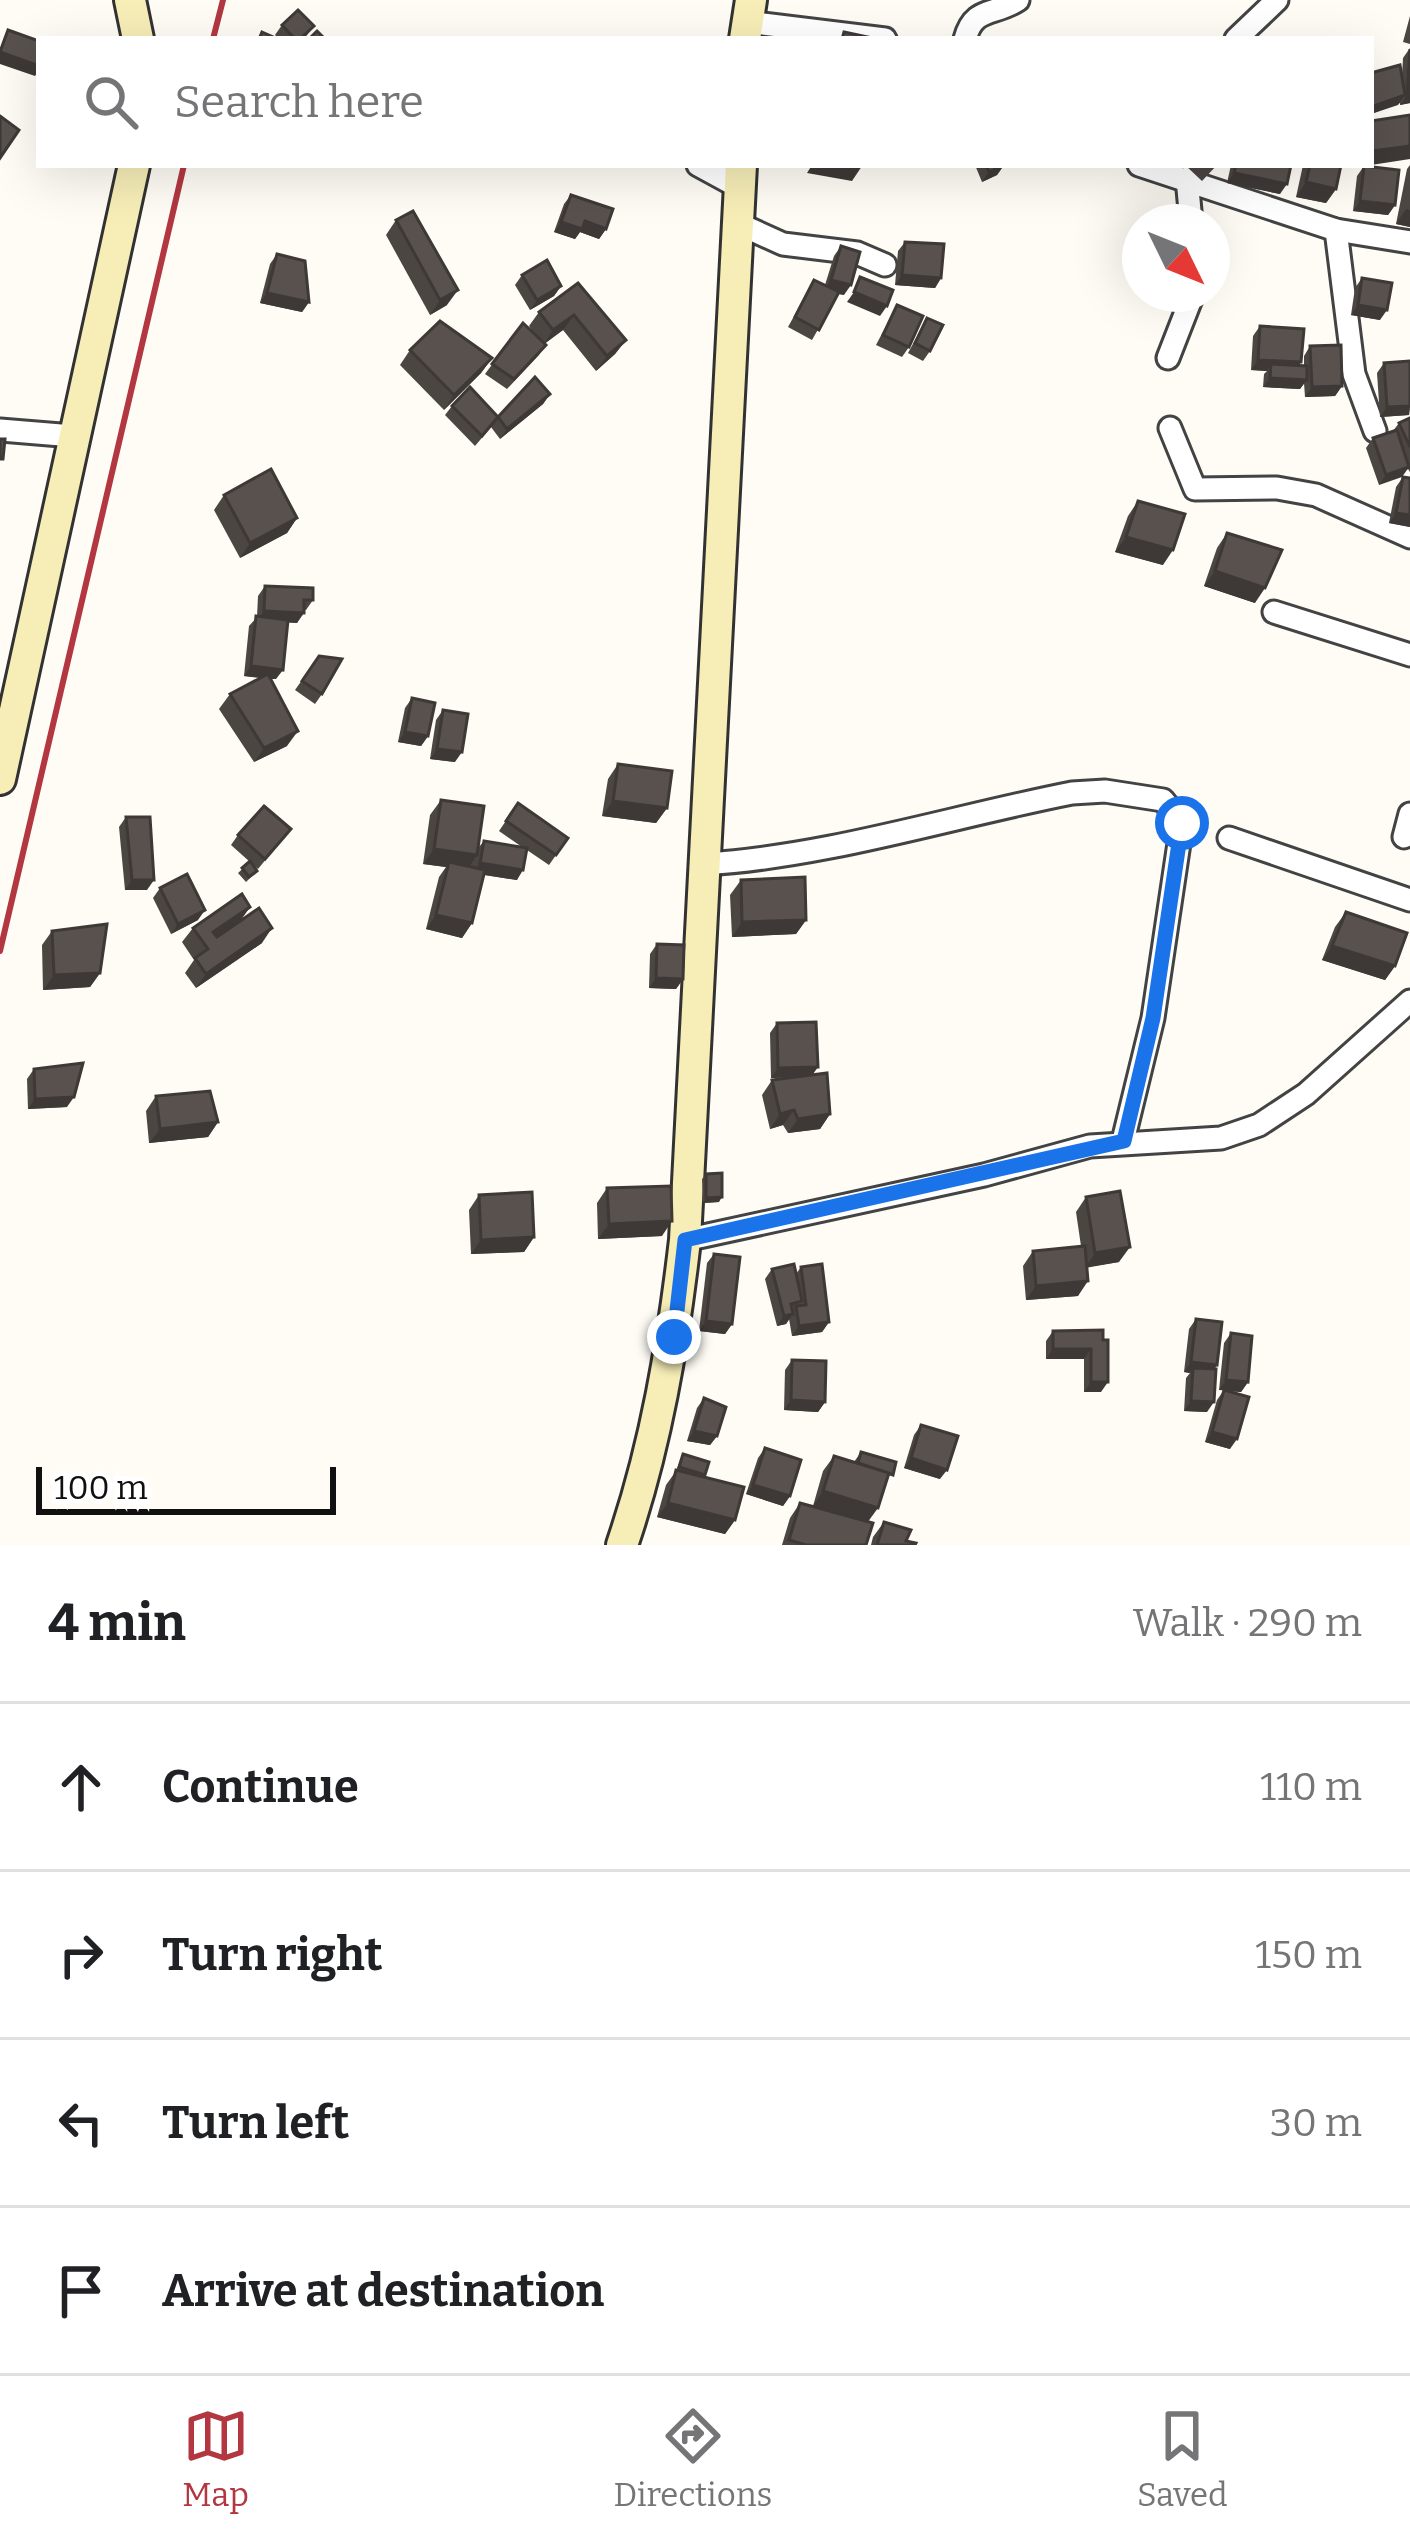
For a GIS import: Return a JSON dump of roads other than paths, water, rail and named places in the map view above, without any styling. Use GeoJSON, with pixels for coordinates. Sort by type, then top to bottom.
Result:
{"type":"FeatureCollection","features":[{"type":"Feature","properties":{"kind":"street"},"geometry":{"type":"LineString","coordinates":[[130,0],[137,36]]}},
{"type":"Feature","properties":{"kind":"street"},"geometry":{"type":"LineString","coordinates":[[967,36],[980,12],[1018,0]]}},
{"type":"Feature","properties":{"kind":"street"},"geometry":{"type":"LineString","coordinates":[[1239,36],[1276,0]]}},
{"type":"Feature","properties":{"kind":"street"},"geometry":{"type":"LineString","coordinates":[[748,20],[863,36]]}},
{"type":"Feature","properties":{"kind":"street"},"geometry":{"type":"LineString","coordinates":[[0,778],[115,270],[133,168]]}},
{"type":"Feature","properties":{"kind":"street"},"geometry":{"type":"LineString","coordinates":[[622,1545],[651,1450],[674,1337],[685,1240],[742,177],[709,168]]}},
{"type":"Feature","properties":{"kind":"street"},"geometry":{"type":"LineString","coordinates":[[1150,168],[1336,230],[1410,242]]}},
{"type":"Feature","properties":{"kind":"street"},"geometry":{"type":"LineString","coordinates":[[1187,178],[1189,204]]}},
{"type":"Feature","properties":{"kind":"street"},"geometry":{"type":"LineString","coordinates":[[739,224],[783,244],[857,253],[885,265]]}},
{"type":"Feature","properties":{"kind":"street"},"geometry":{"type":"LineString","coordinates":[[1336,230],[1354,374],[1376,431]]}},
{"type":"Feature","properties":{"kind":"street"},"geometry":{"type":"LineString","coordinates":[[1168,358],[1186,312]]}},
{"type":"Feature","properties":{"kind":"street"},"geometry":{"type":"LineString","coordinates":[[1170,428],[1195,489],[1207,493],[1277,488],[1316,495],[1410,537]]}},
{"type":"Feature","properties":{"kind":"street"},"geometry":{"type":"LineString","coordinates":[[0,430],[74,436]]}},
{"type":"Feature","properties":{"kind":"street"},"geometry":{"type":"LineString","coordinates":[[1274,612],[1410,656]]}},
{"type":"Feature","properties":{"kind":"street"},"geometry":{"type":"LineString","coordinates":[[705,864],[761,860],[872,839],[1072,793],[1106,791],[1163,800],[1182,823],[1153,1018],[1124,1141]]}},
{"type":"Feature","properties":{"kind":"street"},"geometry":{"type":"LineString","coordinates":[[1228,838],[1410,900]]}},
{"type":"Feature","properties":{"kind":"street"},"geometry":{"type":"LineString","coordinates":[[685,1240],[1124,1141],[1221,1138],[1259,1125],[1306,1094],[1410,1001]]}},
{"type":"Feature","properties":{"kind":"railway"},"geometry":{"type":"LineString","coordinates":[[214,36],[223,0]]}},
{"type":"Feature","properties":{"kind":"railway"},"geometry":{"type":"LineString","coordinates":[[0,951],[183,168]]}}]}
